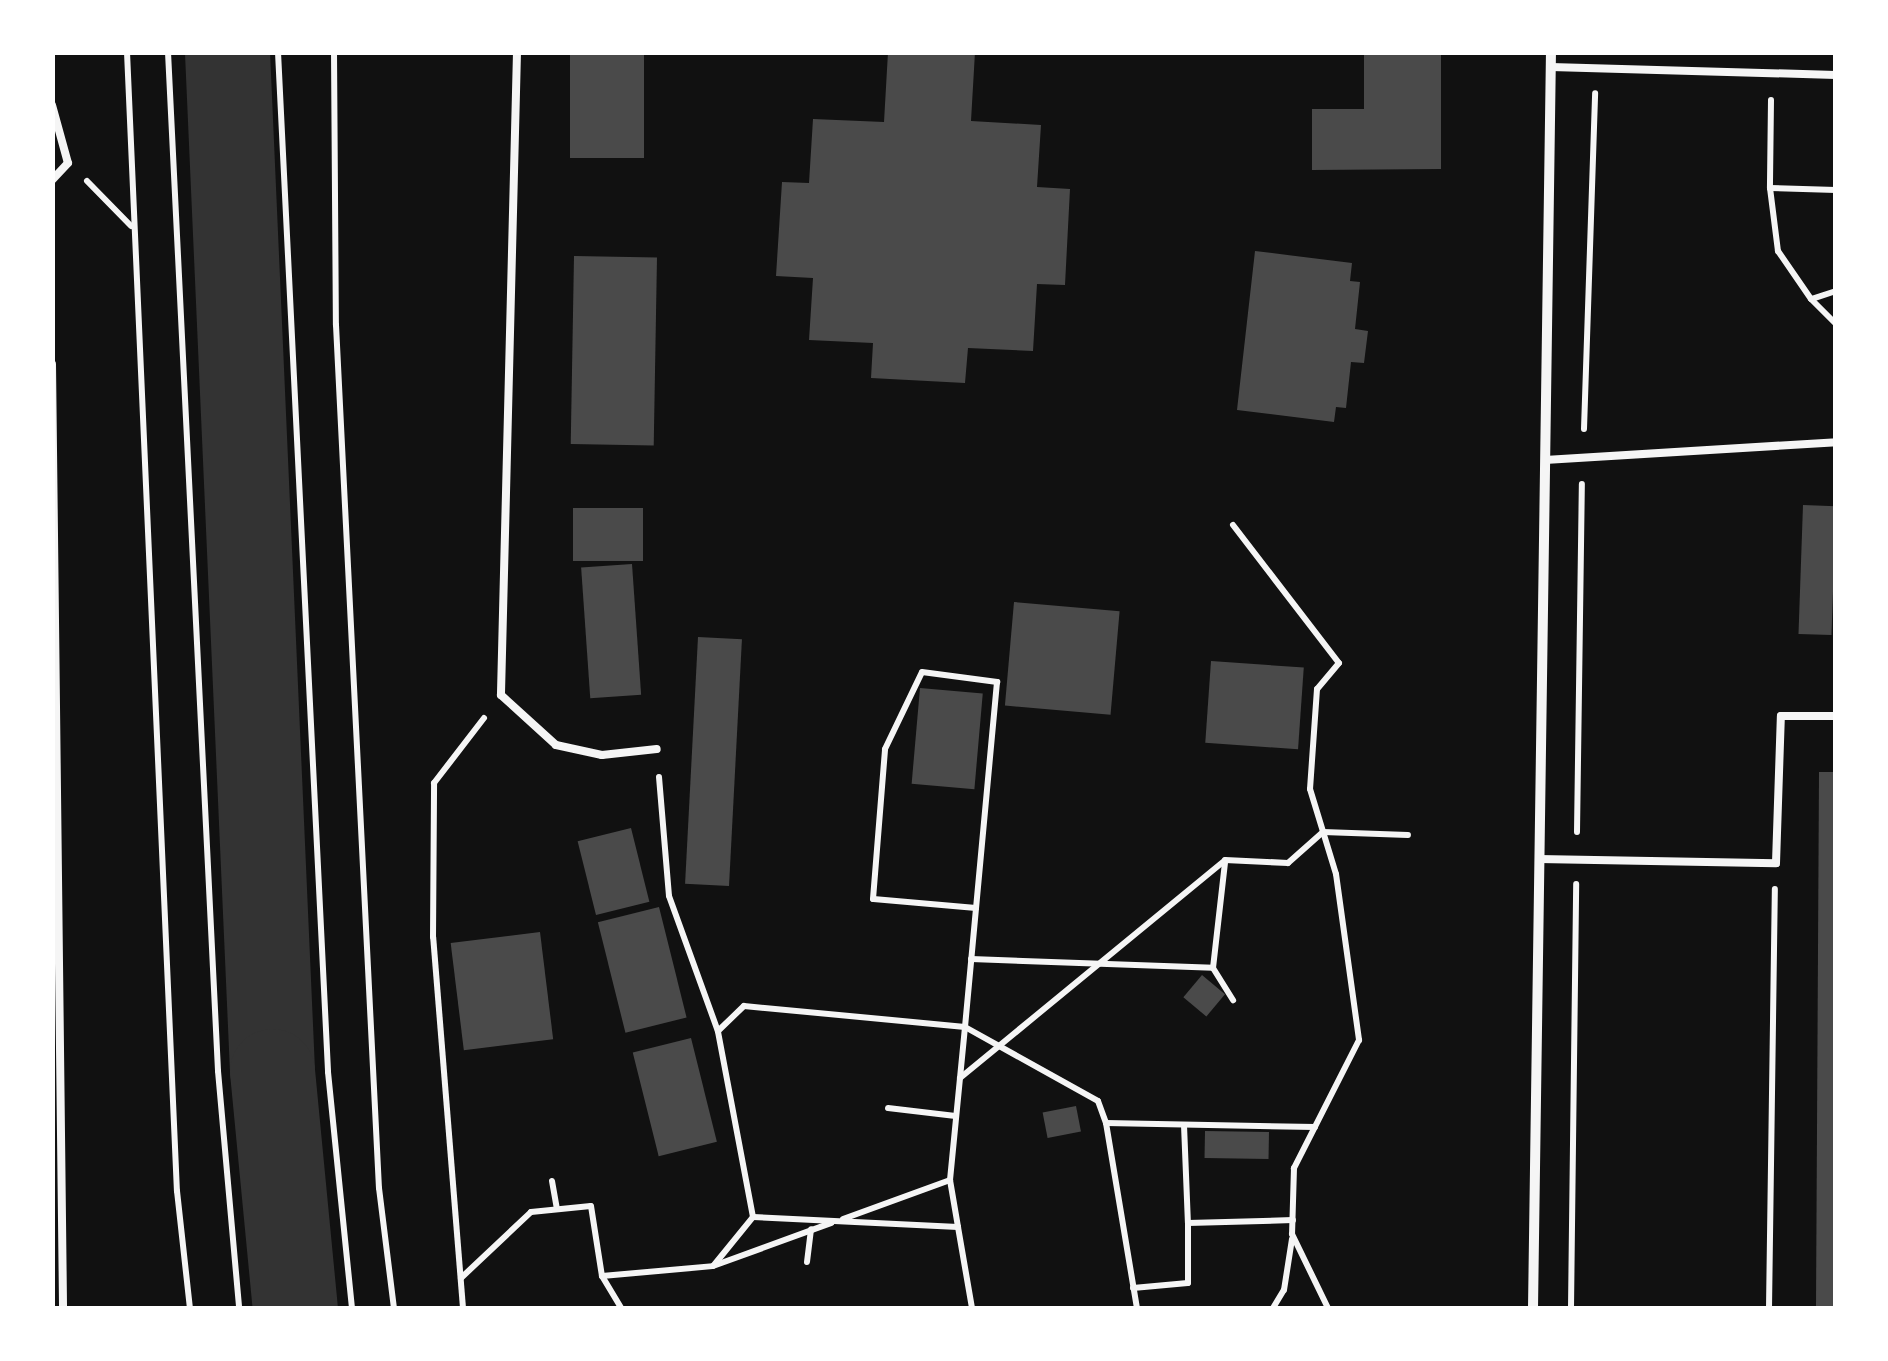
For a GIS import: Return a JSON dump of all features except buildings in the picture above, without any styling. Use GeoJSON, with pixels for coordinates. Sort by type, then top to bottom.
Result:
{"type":"FeatureCollection","features":[{"type":"Feature","properties":{"kind":"street"},"geometry":{"type":"LineString","coordinates":[[1533,1308],[1551,52]]}},
{"type":"Feature","properties":{"kind":"lane"},"geometry":{"type":"LineString","coordinates":[[518,52],[501,695],[556,745],[602,755],[657,750]]}},
{"type":"Feature","properties":{"kind":"lane"},"geometry":{"type":"LineString","coordinates":[[1551,66],[1836,75]]}},
{"type":"Feature","properties":{"kind":"lane"},"geometry":{"type":"LineString","coordinates":[[52,106],[68,163],[52,180]]}},
{"type":"Feature","properties":{"kind":"lane"},"geometry":{"type":"LineString","coordinates":[[52,364],[63,1308]]}},
{"type":"Feature","properties":{"kind":"lane"},"geometry":{"type":"LineString","coordinates":[[1545,460],[1836,442]]}},
{"type":"Feature","properties":{"kind":"lane"},"geometry":{"type":"LineString","coordinates":[[1539,859],[1776,863],[1781,716],[1836,716]]}},
{"type":"Feature","properties":{"kind":"path"},"geometry":{"type":"LineString","coordinates":[[127,52],[131,226],[177,1191],[190,1308]]}},
{"type":"Feature","properties":{"kind":"path"},"geometry":{"type":"LineString","coordinates":[[168,52],[218,1072],[239,1308]]}},
{"type":"Feature","properties":{"kind":"path"},"geometry":{"type":"LineString","coordinates":[[278,52],[330,1090],[352,1308]]}},
{"type":"Feature","properties":{"kind":"path"},"geometry":{"type":"LineString","coordinates":[[334,52],[339,384],[379,1188],[394,1308]]}},
{"type":"Feature","properties":{"kind":"path"},"geometry":{"type":"LineString","coordinates":[[916,52],[976,52]]}},
{"type":"Feature","properties":{"kind":"path"},"geometry":{"type":"LineString","coordinates":[[1603,437],[1584,438],[1594,112],[1595,93],[1614,94]]}},
{"type":"Feature","properties":{"kind":"path"},"geometry":{"type":"LineString","coordinates":[[1751,98],[1787,99]]}},
{"type":"Feature","properties":{"kind":"path"},"geometry":{"type":"LineString","coordinates":[[1771,98],[1770,188],[1778,250],[1811,299],[1836,324]]}},
{"type":"Feature","properties":{"kind":"path"},"geometry":{"type":"LineString","coordinates":[[68,163],[131,226]]}},
{"type":"Feature","properties":{"kind":"path"},"geometry":{"type":"LineString","coordinates":[[1770,188],[1836,190]]}},
{"type":"Feature","properties":{"kind":"path"},"geometry":{"type":"LineString","coordinates":[[1811,299],[1836,292]]}},
{"type":"Feature","properties":{"kind":"path"},"geometry":{"type":"LineString","coordinates":[[1233,525],[1340,663],[1317,689],[1310,789],[1336,874],[1359,1040],[1294,1168],[1292,1234],[1284,1290],[1272,1308]]}},
{"type":"Feature","properties":{"kind":"path"},"geometry":{"type":"LineString","coordinates":[[972,1308],[950,1180],[965,1027],[997,682],[922,672],[885,749],[873,898],[976,908]]}},
{"type":"Feature","properties":{"kind":"path"},"geometry":{"type":"LineString","coordinates":[[464,1308],[433,937],[434,783],[501,695]]}},
{"type":"Feature","properties":{"kind":"path"},"geometry":{"type":"LineString","coordinates":[[657,750],[668,896],[718,1031],[753,1217],[713,1266]]}},
{"type":"Feature","properties":{"kind":"path"},"geometry":{"type":"LineString","coordinates":[[960,1078],[1225,860],[1288,863],[1323,832],[1408,835]]}},
{"type":"Feature","properties":{"kind":"path"},"geometry":{"type":"LineString","coordinates":[[1225,860],[1213,968],[1233,1000]]}},
{"type":"Feature","properties":{"kind":"path"},"geometry":{"type":"LineString","coordinates":[[1770,1308],[1776,863]]}},
{"type":"Feature","properties":{"kind":"path"},"geometry":{"type":"LineString","coordinates":[[971,959],[1213,968]]}},
{"type":"Feature","properties":{"kind":"path"},"geometry":{"type":"LineString","coordinates":[[718,1031],[744,1006],[965,1027],[1098,1102],[1106,1123],[1137,1308]]}},
{"type":"Feature","properties":{"kind":"path"},"geometry":{"type":"LineString","coordinates":[[888,1108],[956,1116]]}},
{"type":"Feature","properties":{"kind":"path"},"geometry":{"type":"LineString","coordinates":[[1106,1123],[1314,1128]]}},
{"type":"Feature","properties":{"kind":"path"},"geometry":{"type":"LineString","coordinates":[[1133,1288],[1188,1283],[1184,1125]]}},
{"type":"Feature","properties":{"kind":"path"},"geometry":{"type":"LineString","coordinates":[[602,1276],[713,1266],[950,1180]]}},
{"type":"Feature","properties":{"kind":"path"},"geometry":{"type":"LineString","coordinates":[[552,1181],[557,1210]]}},
{"type":"Feature","properties":{"kind":"path"},"geometry":{"type":"LineString","coordinates":[[460,1278],[531,1212],[591,1206],[602,1276],[621,1308]]}},
{"type":"Feature","properties":{"kind":"path"},"geometry":{"type":"LineString","coordinates":[[753,1217],[958,1227]]}},
{"type":"Feature","properties":{"kind":"path"},"geometry":{"type":"LineString","coordinates":[[807,1262],[812,1220]]}},
{"type":"Feature","properties":{"kind":"path"},"geometry":{"type":"LineString","coordinates":[[1188,1223],[1292,1220]]}},
{"type":"Feature","properties":{"kind":"path"},"geometry":{"type":"LineString","coordinates":[[1292,1234],[1328,1308]]}},
{"type":"Feature","properties":{"kind":"waterway"},"geometry":{"type":"LineString","coordinates":[[227,52],[272,1071],[295,1308]]}}]}
